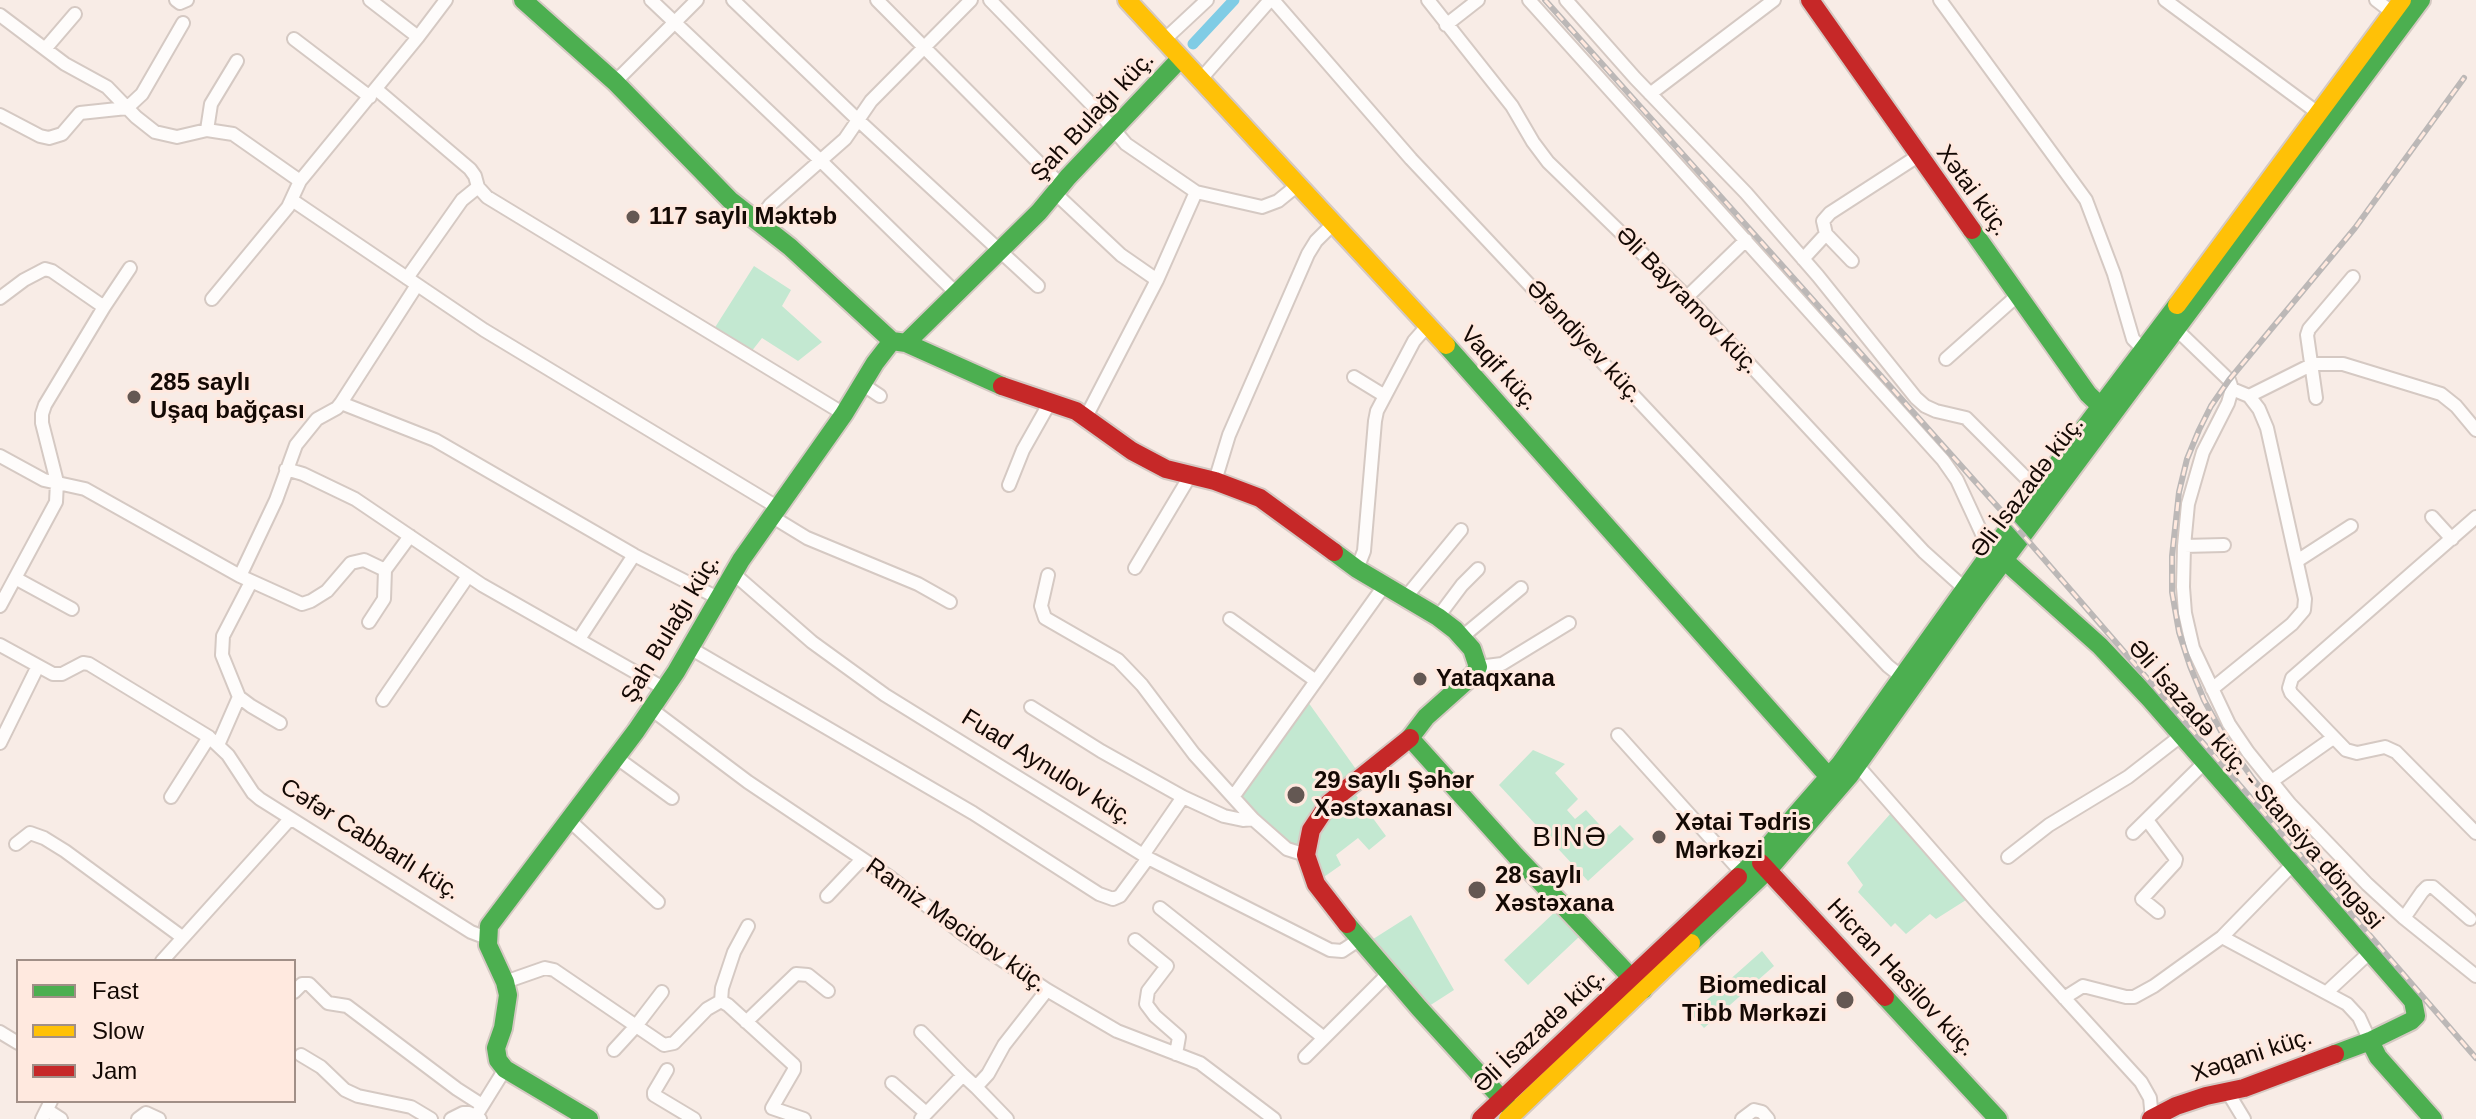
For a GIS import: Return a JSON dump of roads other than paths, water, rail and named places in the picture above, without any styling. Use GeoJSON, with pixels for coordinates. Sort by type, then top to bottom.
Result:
{"type":"FeatureCollection","features":[{"type":"Feature","properties":{"kind":"street"},"geometry":{"type":"LineString","coordinates":[[176,0],[180,3],[187,0]]}},
{"type":"Feature","properties":{"kind":"street"},"geometry":{"type":"LineString","coordinates":[[370,0],[418,37]]}},
{"type":"Feature","properties":{"kind":"street"},"geometry":{"type":"LineString","coordinates":[[212,299],[292,200],[300,181],[446,0]]}},
{"type":"Feature","properties":{"kind":"street"},"geometry":{"type":"LineString","coordinates":[[523,0],[615,82],[730,200],[790,247],[899,342],[1010,390],[1076,411],[1132,451],[1166,469],[1215,481],[1260,498],[1357,569],[1438,617],[1462,637],[1476,656],[1478,667],[1473,675],[1426,717],[1410,738],[1329,803],[1311,830],[1306,855],[1321,891],[1508,1110]]}},
{"type":"Feature","properties":{"kind":"street"},"geometry":{"type":"LineString","coordinates":[[651,0],[956,293]]}},
{"type":"Feature","properties":{"kind":"street"},"geometry":{"type":"LineString","coordinates":[[615,82],[697,0]]}},
{"type":"Feature","properties":{"kind":"street"},"geometry":{"type":"LineString","coordinates":[[733,0],[1038,286]]}},
{"type":"Feature","properties":{"kind":"street"},"geometry":{"type":"LineString","coordinates":[[877,0],[925,46],[1121,255],[1157,280]]}},
{"type":"Feature","properties":{"kind":"street"},"geometry":{"type":"LineString","coordinates":[[758,221],[770,205],[845,139],[871,101],[971,0]]}},
{"type":"Feature","properties":{"kind":"street"},"geometry":{"type":"LineString","coordinates":[[990,0],[1126,144],[1196,192],[1262,207],[1278,201],[1299,184]]}},
{"type":"Feature","properties":{"kind":"street","name":"Vaqif küç."},"geometry":{"type":"LineString","coordinates":[[1127,0],[1428,325],[1829,777]]}},
{"type":"Feature","properties":{"kind":"street"},"geometry":{"type":"LineString","coordinates":[[1163,41],[1207,0]]}},
{"type":"Feature","properties":{"kind":"street"},"geometry":{"type":"LineString","coordinates":[[1200,80],[1271,0]]}},
{"type":"Feature","properties":{"kind":"street","name":"Əfəndiyev küç."},"geometry":{"type":"LineString","coordinates":[[1271,0],[1411,159],[1877,655],[1902,677]]}},
{"type":"Feature","properties":{"kind":"street","name":"Əli Bayramov küç."},"geometry":{"type":"LineString","coordinates":[[1428,0],[1512,106],[1548,162],[1687,297],[1924,552],[1964,588]]}},
{"type":"Feature","properties":{"kind":"street"},"geometry":{"type":"LineString","coordinates":[[1446,25],[1478,0]]}},
{"type":"Feature","properties":{"kind":"street"},"geometry":{"type":"LineString","coordinates":[[1529,0],[1943,460],[1957,480],[1982,534],[1999,554]]}},
{"type":"Feature","properties":{"kind":"street"},"geometry":{"type":"LineString","coordinates":[[1566,0],[1650,94],[1746,193],[1916,398],[1936,411],[1966,418],[2038,490]]}},
{"type":"Feature","properties":{"kind":"street"},"geometry":{"type":"LineString","coordinates":[[1650,94],[1774,0]]}},
{"type":"Feature","properties":{"kind":"street","name":"Xətai küç."},"geometry":{"type":"LineString","coordinates":[[1810,0],[2088,394],[2105,411]]}},
{"type":"Feature","properties":{"kind":"street"},"geometry":{"type":"LineString","coordinates":[[1940,0],[2086,200],[2114,274],[2133,339],[2143,349]]}},
{"type":"Feature","properties":{"kind":"street"},"geometry":{"type":"LineString","coordinates":[[2165,0],[2318,113]]}},
{"type":"Feature","properties":{"kind":"street"},"geometry":{"type":"LineString","coordinates":[[2376,0],[2397,6]]}},
{"type":"Feature","properties":{"kind":"street","name":"Əli İsazadə küç."},"geometry":{"type":"LineString","coordinates":[[1481,1119],[1508,1110],[1762,865],[1858,766],[2038,490],[2176,329],[2421,0]]}},
{"type":"Feature","properties":{"kind":"street","name":"Əli İsazadə küç."},"geometry":{"type":"LineString","coordinates":[[1642,980],[1742,873],[1762,865],[1964,588],[1999,554],[2105,411],[2143,349],[2397,6]]}},
{"type":"Feature","properties":{"kind":"street"},"geometry":{"type":"LineString","coordinates":[[45,49],[75,14]]}},
{"type":"Feature","properties":{"kind":"street"},"geometry":{"type":"LineString","coordinates":[[0,15],[65,64],[107,87],[155,132],[177,137],[207,130],[233,134],[300,181]]}},
{"type":"Feature","properties":{"kind":"street"},"geometry":{"type":"LineString","coordinates":[[1,118],[49,138],[62,134],[80,113],[127,108],[142,94],[183,23]]}},
{"type":"Feature","properties":{"kind":"street"},"geometry":{"type":"LineString","coordinates":[[294,39],[373,93],[470,169],[478,187],[487,197],[844,414]]}},
{"type":"Feature","properties":{"kind":"street","name":"Şah Bulağı küç."},"geometry":{"type":"LineString","coordinates":[[487,938],[489,926],[495,917],[617,758],[665,689],[733,573],[844,414],[880,355],[956,293],[1180,59]]}},
{"type":"Feature","properties":{"kind":"street"},"geometry":{"type":"LineString","coordinates":[[207,130],[211,104],[237,61]]}},
{"type":"Feature","properties":{"kind":"street"},"geometry":{"type":"LineString","coordinates":[[1852,261],[1826,234],[1823,221],[1830,213],[1918,156]]}},
{"type":"Feature","properties":{"kind":"street"},"geometry":{"type":"LineString","coordinates":[[280,723],[239,697],[224,663],[223,636],[286,469],[303,434],[317,419],[341,403],[462,200],[478,187]]}},
{"type":"Feature","properties":{"kind":"street"},"geometry":{"type":"LineString","coordinates":[[1086,417],[1157,280],[1196,192]]}},
{"type":"Feature","properties":{"kind":"street"},"geometry":{"type":"LineString","coordinates":[[292,200],[484,330],[774,512],[807,538],[918,584],[950,602]]}},
{"type":"Feature","properties":{"kind":"street"},"geometry":{"type":"LineString","coordinates":[[1215,481],[1229,435],[1308,254],[1334,223]]}},
{"type":"Feature","properties":{"kind":"street"},"geometry":{"type":"LineString","coordinates":[[1803,259],[1826,234]]}},
{"type":"Feature","properties":{"kind":"street"},"geometry":{"type":"LineString","coordinates":[[1687,297],[1746,240]]}},
{"type":"Feature","properties":{"kind":"street"},"geometry":{"type":"LineString","coordinates":[[0,606],[56,502],[57,482],[42,414],[130,268]]}},
{"type":"Feature","properties":{"kind":"street"},"geometry":{"type":"LineString","coordinates":[[0,298],[45,269],[104,307]]}},
{"type":"Feature","properties":{"kind":"street"},"geometry":{"type":"LineString","coordinates":[[2316,398],[2307,335],[2353,277]]}},
{"type":"Feature","properties":{"kind":"street"},"geometry":{"type":"LineString","coordinates":[[1946,359],[2018,295]]}},
{"type":"Feature","properties":{"kind":"street"},"geometry":{"type":"LineString","coordinates":[[1357,569],[1364,551],[1375,421],[1414,341],[1428,325]]}},
{"type":"Feature","properties":{"kind":"street"},"geometry":{"type":"LineString","coordinates":[[2176,329],[2229,380],[2232,389],[2193,479],[2184,546],[2185,613],[2193,648],[2212,689],[2229,724],[2248,752],[2344,862],[2404,918],[2476,976]]}},
{"type":"Feature","properties":{"kind":"street"},"geometry":{"type":"LineString","coordinates":[[2249,396],[2313,364],[2343,364],[2441,394],[2476,430]]}},
{"type":"Feature","properties":{"kind":"street"},"geometry":{"type":"LineString","coordinates":[[1354,377],[1385,396]]}},
{"type":"Feature","properties":{"kind":"street"},"geometry":{"type":"LineString","coordinates":[[862,384],[880,396]]}},
{"type":"Feature","properties":{"kind":"street"},"geometry":{"type":"LineString","coordinates":[[2212,689],[2292,624],[2304,610],[2305,599],[2264,419],[2249,396],[2232,389]]}},
{"type":"Feature","properties":{"kind":"street"},"geometry":{"type":"LineString","coordinates":[[341,403],[449,447],[634,555],[718,598]]}},
{"type":"Feature","properties":{"kind":"street"},"geometry":{"type":"LineString","coordinates":[[1009,485],[1023,450],[1049,404]]}},
{"type":"Feature","properties":{"kind":"street"},"geometry":{"type":"LineString","coordinates":[[1,459],[35,476],[85,489],[108,500],[246,579],[302,604],[327,591],[351,563],[364,560],[385,570]]}},
{"type":"Feature","properties":{"kind":"street"},"geometry":{"type":"LineString","coordinates":[[286,469],[336,489],[468,576],[665,689]]}},
{"type":"Feature","properties":{"kind":"street"},"geometry":{"type":"LineString","coordinates":[[1135,568],[1190,476]]}},
{"type":"Feature","properties":{"kind":"street"},"geometry":{"type":"LineString","coordinates":[[2432,517],[2452,539]]}},
{"type":"Feature","properties":{"kind":"street"},"geometry":{"type":"LineString","coordinates":[[2476,517],[2289,683],[2291,693],[2351,753],[2391,748],[2476,833]]}},
{"type":"Feature","properties":{"kind":"street"},"geometry":{"type":"LineString","coordinates":[[2297,561],[2351,526]]}},
{"type":"Feature","properties":{"kind":"street"},"geometry":{"type":"LineString","coordinates":[[1406,597],[1461,530]]}},
{"type":"Feature","properties":{"kind":"street"},"geometry":{"type":"LineString","coordinates":[[369,622],[384,599],[385,570],[410,536]]}},
{"type":"Feature","properties":{"kind":"street"},"geometry":{"type":"LineString","coordinates":[[2184,546],[2224,545]]}},
{"type":"Feature","properties":{"kind":"street","name":"Əli İsazadə küç. - Stansiya döngəsi"},"geometry":{"type":"LineString","coordinates":[[1999,554],[2100,646],[2182,735],[2413,1001],[2417,1012],[2411,1021],[2370,1041]]}},
{"type":"Feature","properties":{"kind":"street"},"geometry":{"type":"LineString","coordinates":[[579,639],[634,555]]}},
{"type":"Feature","properties":{"kind":"street"},"geometry":{"type":"LineString","coordinates":[[1438,617],[1478,569]]}},
{"type":"Feature","properties":{"kind":"street","name":"Fuad Aynulov küç."},"geometry":{"type":"LineString","coordinates":[[733,573],[812,642],[885,695],[1146,856],[1330,950],[1342,951],[1360,939]]}},
{"type":"Feature","properties":{"kind":"street"},"geometry":{"type":"LineString","coordinates":[[1048,575],[1041,606],[1045,618],[1118,660],[1142,685],[1194,754],[1253,819],[1287,849],[1306,855]]}},
{"type":"Feature","properties":{"kind":"street"},"geometry":{"type":"LineString","coordinates":[[383,700],[468,576]]}},
{"type":"Feature","properties":{"kind":"street"},"geometry":{"type":"LineString","coordinates":[[15,578],[72,609]]}},
{"type":"Feature","properties":{"kind":"street"},"geometry":{"type":"LineString","coordinates":[[1233,797],[1384,586]]}},
{"type":"Feature","properties":{"kind":"street"},"geometry":{"type":"LineString","coordinates":[[1462,637],[1521,588]]}},
{"type":"Feature","properties":{"kind":"street"},"geometry":{"type":"LineString","coordinates":[[1230,619],[1316,681]]}},
{"type":"Feature","properties":{"kind":"street"},"geometry":{"type":"LineString","coordinates":[[1478,667],[1502,664],[1569,623]]}},
{"type":"Feature","properties":{"kind":"street","name":"Cəfər Cabbarlı küç."},"geometry":{"type":"LineString","coordinates":[[0,645],[58,675],[78,665],[89,664],[213,741],[236,766],[253,793],[290,819],[471,932],[487,938]]}},
{"type":"Feature","properties":{"kind":"street"},"geometry":{"type":"LineString","coordinates":[[690,648],[973,813],[1105,897],[1113,899],[1120,896],[1183,797]]}},
{"type":"Feature","properties":{"kind":"street"},"geometry":{"type":"LineString","coordinates":[[0,743],[38,666]]}},
{"type":"Feature","properties":{"kind":"street"},"geometry":{"type":"LineString","coordinates":[[171,797],[213,741],[239,697]]}},
{"type":"Feature","properties":{"kind":"street"},"geometry":{"type":"LineString","coordinates":[[1031,707],[1183,797],[1224,816],[1253,819]]}},
{"type":"Feature","properties":{"kind":"street","name":"Ramiz Məcidov küç."},"geometry":{"type":"LineString","coordinates":[[651,709],[760,791],[900,884],[987,951],[1117,1031],[1210,1069],[1274,1119]]}},
{"type":"Feature","properties":{"kind":"street"},"geometry":{"type":"LineString","coordinates":[[1618,735],[1742,873]]}},
{"type":"Feature","properties":{"kind":"street"},"geometry":{"type":"LineString","coordinates":[[2008,857],[2049,825],[2128,777],[2182,735]]}},
{"type":"Feature","properties":{"kind":"street"},"geometry":{"type":"LineString","coordinates":[[1410,738],[1516,856],[1642,980]]}},
{"type":"Feature","properties":{"kind":"street"},"geometry":{"type":"LineString","coordinates":[[2272,781],[2333,738]]}},
{"type":"Feature","properties":{"kind":"street"},"geometry":{"type":"LineString","coordinates":[[617,758],[672,798]]}},
{"type":"Feature","properties":{"kind":"street"},"geometry":{"type":"LineString","coordinates":[[2133,833],[2205,762]]}},
{"type":"Feature","properties":{"kind":"street"},"geometry":{"type":"LineString","coordinates":[[1858,766],[2141,1082],[2161,1117]]}},
{"type":"Feature","properties":{"kind":"street"},"geometry":{"type":"LineString","coordinates":[[170,958],[182,937],[290,819]]}},
{"type":"Feature","properties":{"kind":"street"},"geometry":{"type":"LineString","coordinates":[[569,820],[658,902]]}},
{"type":"Feature","properties":{"kind":"street"},"geometry":{"type":"LineString","coordinates":[[2147,820],[2176,859],[2142,899],[2158,912]]}},
{"type":"Feature","properties":{"kind":"street"},"geometry":{"type":"LineString","coordinates":[[16,844],[30,833],[44,838],[182,937]]}},
{"type":"Feature","properties":{"kind":"street"},"geometry":{"type":"LineString","coordinates":[[827,896],[862,859]]}},
{"type":"Feature","properties":{"kind":"street"},"geometry":{"type":"LineString","coordinates":[[2064,998],[2083,986],[2126,997],[2134,997],[2154,986],[2222,937],[2294,863]]}},
{"type":"Feature","properties":{"kind":"street","name":"Hicran Hasilov küç."},"geometry":{"type":"LineString","coordinates":[[1762,865],[1995,1118]]}},
{"type":"Feature","properties":{"kind":"street"},"geometry":{"type":"LineString","coordinates":[[2404,918],[2422,892],[2427,887],[2433,887],[2470,919]]}},
{"type":"Feature","properties":{"kind":"street"},"geometry":{"type":"LineString","coordinates":[[1160,908],[1324,1038]]}},
{"type":"Feature","properties":{"kind":"street"},"geometry":{"type":"LineString","coordinates":[[721,1001],[734,952],[748,926]]}},
{"type":"Feature","properties":{"kind":"street"},"geometry":{"type":"LineString","coordinates":[[2222,937],[2327,992],[2353,1010],[2378,1057],[2433,1119]]}},
{"type":"Feature","properties":{"kind":"street"},"geometry":{"type":"LineString","coordinates":[[487,938],[490,952],[505,982],[507,1007],[496,1054],[505,1069],[589,1119]]}},
{"type":"Feature","properties":{"kind":"street"},"geometry":{"type":"LineString","coordinates":[[1135,940],[1167,966],[1148,991],[1146,1004],[1179,1037],[1176,1054]]}},
{"type":"Feature","properties":{"kind":"street"},"geometry":{"type":"LineString","coordinates":[[2327,992],[2370,952]]}},
{"type":"Feature","properties":{"kind":"street"},"geometry":{"type":"LineString","coordinates":[[505,982],[545,968],[554,970],[664,1045],[674,1043],[707,1009],[721,1001]]}},
{"type":"Feature","properties":{"kind":"street"},"geometry":{"type":"LineString","coordinates":[[1305,1057],[1389,973]]}},
{"type":"Feature","properties":{"kind":"street"},"geometry":{"type":"LineString","coordinates":[[746,1022],[796,974],[808,975],[828,991]]}},
{"type":"Feature","properties":{"kind":"street"},"geometry":{"type":"LineString","coordinates":[[296,990],[302,984],[309,984],[328,1003],[347,1006],[457,1089],[478,1115]]}},
{"type":"Feature","properties":{"kind":"street"},"geometry":{"type":"LineString","coordinates":[[976,1087],[1047,990]]}},
{"type":"Feature","properties":{"kind":"street"},"geometry":{"type":"LineString","coordinates":[[614,1050],[662,992]]}},
{"type":"Feature","properties":{"kind":"street"},"geometry":{"type":"LineString","coordinates":[[721,1001],[794,1065],[769,1114],[804,1119]]}},
{"type":"Feature","properties":{"kind":"street"},"geometry":{"type":"LineString","coordinates":[[921,1032],[1007,1119]]}},
{"type":"Feature","properties":{"kind":"street","name":"Xəqani küç."},"geometry":{"type":"LineString","coordinates":[[2161,1117],[2206,1096],[2244,1088],[2370,1041]]}},
{"type":"Feature","properties":{"kind":"street"},"geometry":{"type":"LineString","coordinates":[[301,1055],[321,1067],[345,1090],[358,1096],[411,1107],[431,1119]]}},
{"type":"Feature","properties":{"kind":"street"},"geometry":{"type":"LineString","coordinates":[[478,1115],[505,1069]]}},
{"type":"Feature","properties":{"kind":"street"},"geometry":{"type":"LineString","coordinates":[[667,1070],[654,1095],[694,1119]]}},
{"type":"Feature","properties":{"kind":"street"},"geometry":{"type":"LineString","coordinates":[[892,1083],[924,1116],[963,1075]]}},
{"type":"Feature","properties":{"kind":"street"},"geometry":{"type":"LineString","coordinates":[[2227,1091],[2244,1119]]}},
{"type":"Feature","properties":{"kind":"street"},"geometry":{"type":"LineString","coordinates":[[47,1110],[61,1119]]}},
{"type":"Feature","properties":{"kind":"street"},"geometry":{"type":"LineString","coordinates":[[1742,1119],[1754,1110],[1762,1112],[1768,1119]]}},
{"type":"Feature","properties":{"kind":"street"},"geometry":{"type":"LineString","coordinates":[[138,1119],[146,1113],[159,1119]]}},
{"type":"Feature","properties":{"kind":"street"},"geometry":{"type":"LineString","coordinates":[[451,1119],[463,1113],[478,1115]]}},
{"type":"Feature","properties":{"kind":"waterway"},"geometry":{"type":"LineString","coordinates":[[1193,44],[1234,0]]}},
{"type":"Feature","properties":{"kind":"railway"},"geometry":{"type":"LineString","coordinates":[[1545,0],[2023,535],[2476,1058]]}},
{"type":"Feature","properties":{"kind":"railway"},"geometry":{"type":"LineString","coordinates":[[2357,904],[2253,779],[2228,744],[2204,700],[2179,632],[2172,592],[2172,556],[2179,492],[2187,459],[2211,406],[2355,228],[2464,78]]}},
{"type":"Feature","properties":{"kind":"place","name":"117 saylı Məktəb"},"geometry":{"type":"Point","coordinates":[633,217]}},
{"type":"Feature","properties":{"kind":"place","name":"285 saylı Uşaq bağçası"},"geometry":{"type":"Point","coordinates":[134,397]}},
{"type":"Feature","properties":{"kind":"place","name":"Yataqxana"},"geometry":{"type":"Point","coordinates":[1420,679]}},
{"type":"Feature","properties":{"kind":"place","name":"29 saylı Şəhər Xəstəxanası"},"geometry":{"type":"Point","coordinates":[1296,795]}},
{"type":"Feature","properties":{"kind":"place","name":"Xətai Tədris Mərkəzi"},"geometry":{"type":"Point","coordinates":[1659,837]}},
{"type":"Feature","properties":{"kind":"place","name":"28 saylı Xəstəxana"},"geometry":{"type":"Point","coordinates":[1477,890]}},
{"type":"Feature","properties":{"kind":"place","name":"Biomedical Tibb Mərkəzi"},"geometry":{"type":"Point","coordinates":[1845,1000]}},
{"type":"Feature","properties":{"kind":"district","name":"BINƏ"},"geometry":{"type":"Point","coordinates":[1570,838]}}]}
